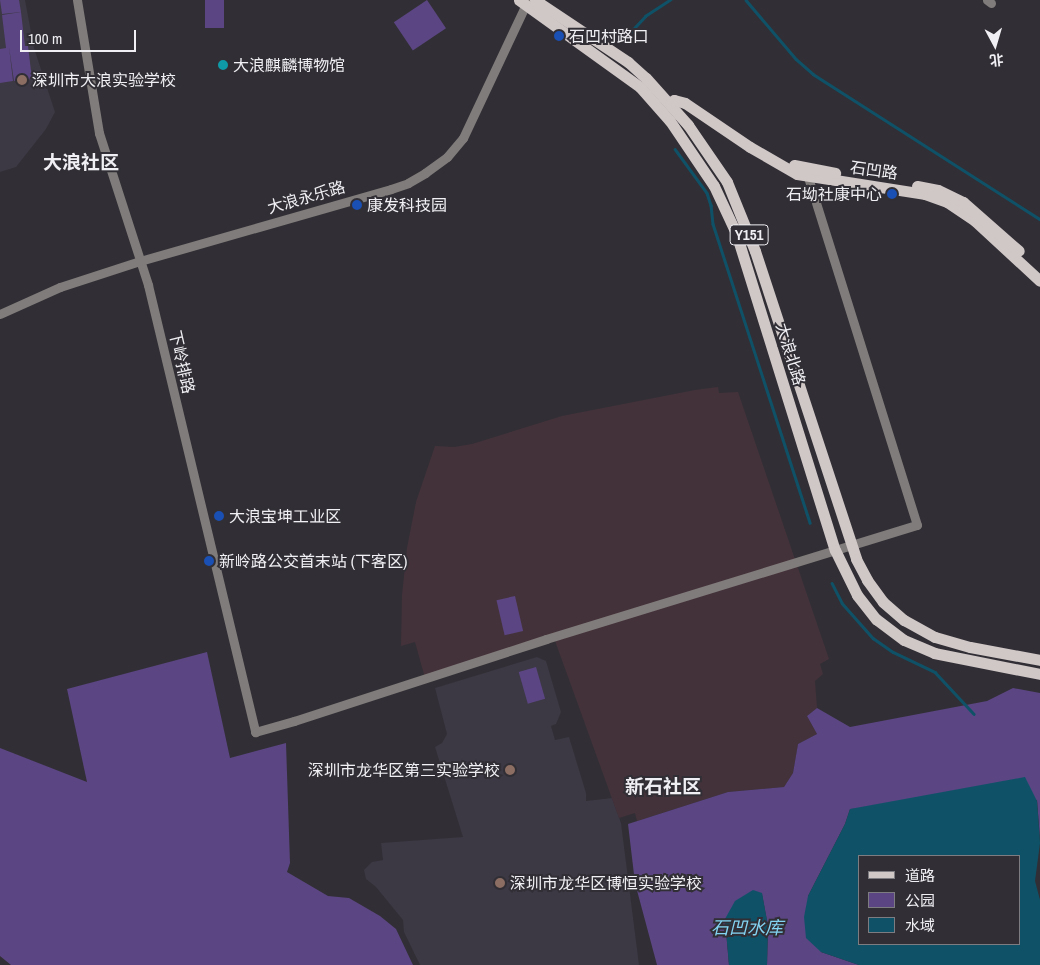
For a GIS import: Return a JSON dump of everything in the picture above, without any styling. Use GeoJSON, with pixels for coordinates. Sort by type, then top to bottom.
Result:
{"type":"FeatureCollection","features":[{"type":"Feature","properties":{"kind":"main road","name":"大浪北路"},"geometry":{"type":"LineString","coordinates":[[527,1],[628,62],[670,102],[713,157],[742,215],[850,545],[867,580],[883,602],[904,620],[935,637],[1040,660]]}},
{"type":"Feature","properties":{"kind":"main road","name":"大浪北路"},"geometry":{"type":"LineString","coordinates":[[527,1],[640,87],[670,121],[714,186],[736,233],[835,550],[857,595],[876,619],[904,640],[934,653],[1040,674]]}},
{"type":"Feature","properties":{"kind":"main road","name":"石凹路"},"geometry":{"type":"LineString","coordinates":[[670,102],[670,100],[679,100],[781,167],[925,194],[947,202],[975,221],[1040,281]]}},
{"type":"Feature","properties":{"kind":"main road","name":"石凹路"},"geometry":{"type":"LineString","coordinates":[[806,172],[945,192],[974,210],[1040,270]]}},
{"type":"Feature","properties":{"kind":"street","name":"下岭排路"},"geometry":{"type":"LineString","coordinates":[[77,0],[98,126],[140,261],[255,732],[546,639],[835,550]]}},
{"type":"Feature","properties":{"kind":"street","name":"大浪永乐路"},"geometry":{"type":"LineString","coordinates":[[0,314],[60,287],[140,261],[408,183],[437,165],[463,138],[527,1]]}},
{"type":"Feature","properties":{"kind":"street"},"geometry":{"type":"LineString","coordinates":[[806,172],[917,525],[835,550]]}},
{"type":"Feature","properties":{"kind":"shaded area","name":"深圳市大浪实验学校"},"geometry":{"type":"Polygon","coordinates":[[[0,0],[25,0],[34,48],[55,112],[46,129],[16,167],[0,172],[0,0]]]}},
{"type":"Feature","properties":{"kind":"shaded area"},"geometry":{"type":"Polygon","coordinates":[[[718,387],[719,393],[738,392],[829,659],[820,664],[823,674],[815,681],[817,708],[807,716],[817,734],[798,744],[793,773],[784,787],[728,792],[637,821],[635,813],[619,818],[554,638],[425,678],[415,642],[401,646],[402,595],[407,548],[416,502],[435,446],[454,447],[472,444],[562,416],[718,387]]]}},
{"type":"Feature","properties":{"kind":"shaded area","name":"深圳市龙华区博恒实验学校"},"geometry":{"type":"Polygon","coordinates":[[[537,657],[546,661],[561,712],[556,724],[551,726],[555,740],[569,737],[586,793],[586,801],[612,798],[621,823],[639,965],[420,965],[404,932],[403,920],[376,887],[366,879],[364,870],[372,862],[383,860],[381,843],[463,837],[435,747],[442,743],[447,734],[435,688],[537,657]]]}},
{"type":"Feature","properties":{"kind":"green space"},"geometry":{"type":"Polygon","coordinates":[[[0,0],[19,0],[21,12],[2,14],[0,0]]]}},
{"type":"Feature","properties":{"kind":"green space"},"geometry":{"type":"Polygon","coordinates":[[[205,0],[224,0],[224,28],[205,28],[205,0]]]}},
{"type":"Feature","properties":{"kind":"green space"},"geometry":{"type":"Polygon","coordinates":[[[427,0],[446,28],[413,51],[394,22],[427,0]]]}},
{"type":"Feature","properties":{"kind":"green space"},"geometry":{"type":"Polygon","coordinates":[[[21,12],[25,46],[28,46],[32,79],[14,81],[9,47],[13,81],[0,83],[0,49],[6,48],[2,15],[21,12]]]}},
{"type":"Feature","properties":{"kind":"green space"},"geometry":{"type":"Polygon","coordinates":[[[515,596],[523,631],[505,635],[496,600],[515,596]]]}},
{"type":"Feature","properties":{"kind":"green space"},"geometry":{"type":"Polygon","coordinates":[[[207,652],[230,758],[286,743],[290,863],[287,872],[328,896],[349,898],[380,916],[396,929],[413,965],[11,965],[0,956],[0,748],[87,782],[67,689],[207,652]]]}},
{"type":"Feature","properties":{"kind":"green space"},"geometry":{"type":"Polygon","coordinates":[[[536,667],[545,699],[528,704],[519,672],[536,667]]]}},
{"type":"Feature","properties":{"kind":"green space"},"geometry":{"type":"Polygon","coordinates":[[[1013,688],[1040,693],[1040,839],[1037,800],[850,809],[845,824],[808,896],[821,952],[859,965],[767,965],[768,926],[762,894],[753,891],[725,919],[729,965],[657,965],[635,883],[628,824],[728,792],[784,787],[793,773],[798,744],[817,734],[807,716],[817,708],[850,727],[987,701],[1013,688]]]}},
{"type":"Feature","properties":{"kind":"water","name":"石凹水库"},"geometry":{"type":"Polygon","coordinates":[[[1025,777],[1037,801],[1040,843],[1035,881],[1040,900],[1040,965],[859,965],[821,952],[806,938],[804,917],[808,896],[845,824],[850,809],[1025,777]]]}},
{"type":"Feature","properties":{"kind":"water","name":"石凹水库"},"geometry":{"type":"Polygon","coordinates":[[[753,890],[762,893],[768,926],[767,965],[729,965],[725,919],[735,901],[753,890]]]}},
{"type":"Feature","properties":{"kind":"waterway"},"geometry":{"type":"LineString","coordinates":[[623,40],[645,16],[670,0]]}},
{"type":"Feature","properties":{"kind":"waterway"},"geometry":{"type":"LineString","coordinates":[[746,0],[796,59],[813,74],[1040,219]]}},
{"type":"Feature","properties":{"kind":"waterway"},"geometry":{"type":"LineString","coordinates":[[675,149],[707,193],[711,205],[713,224],[810,523]]}},
{"type":"Feature","properties":{"kind":"waterway"},"geometry":{"type":"LineString","coordinates":[[832,583],[842,603],[873,638],[893,652],[935,672],[974,714]]}},
{"type":"Feature","properties":{"kind":"place","name":"石凹村路口"},"geometry":{"type":"Point","coordinates":[559,36]}},
{"type":"Feature","properties":{"kind":"place","name":"大浪麒麟博物馆"},"geometry":{"type":"Point","coordinates":[223,65]}},
{"type":"Feature","properties":{"kind":"place","name":"深圳市大浪实验学校"},"geometry":{"type":"Point","coordinates":[22,80]}},
{"type":"Feature","properties":{"kind":"place","name":"石坳社康中心"},"geometry":{"type":"Point","coordinates":[892,194]}},
{"type":"Feature","properties":{"kind":"place","name":"康发科技园"},"geometry":{"type":"Point","coordinates":[357,205]}},
{"type":"Feature","properties":{"kind":"place","name":"大浪宝坤工业区"},"geometry":{"type":"Point","coordinates":[219,516]}},
{"type":"Feature","properties":{"kind":"place","name":"新岭路公交首末站 (下客区)"},"geometry":{"type":"Point","coordinates":[209,561]}},
{"type":"Feature","properties":{"kind":"place","name":"深圳市龙华区第三实验学校"},"geometry":{"type":"Point","coordinates":[510,770]}},
{"type":"Feature","properties":{"kind":"place","name":"深圳市龙华区博恒实验学校"},"geometry":{"type":"Point","coordinates":[500,883]}},
{"type":"Feature","properties":{"kind":"district","name":"大浪社区"},"geometry":{"type":"Point","coordinates":[81,163]}},
{"type":"Feature","properties":{"kind":"district","name":"新石社区"},"geometry":{"type":"Point","coordinates":[663,787]}}]}
